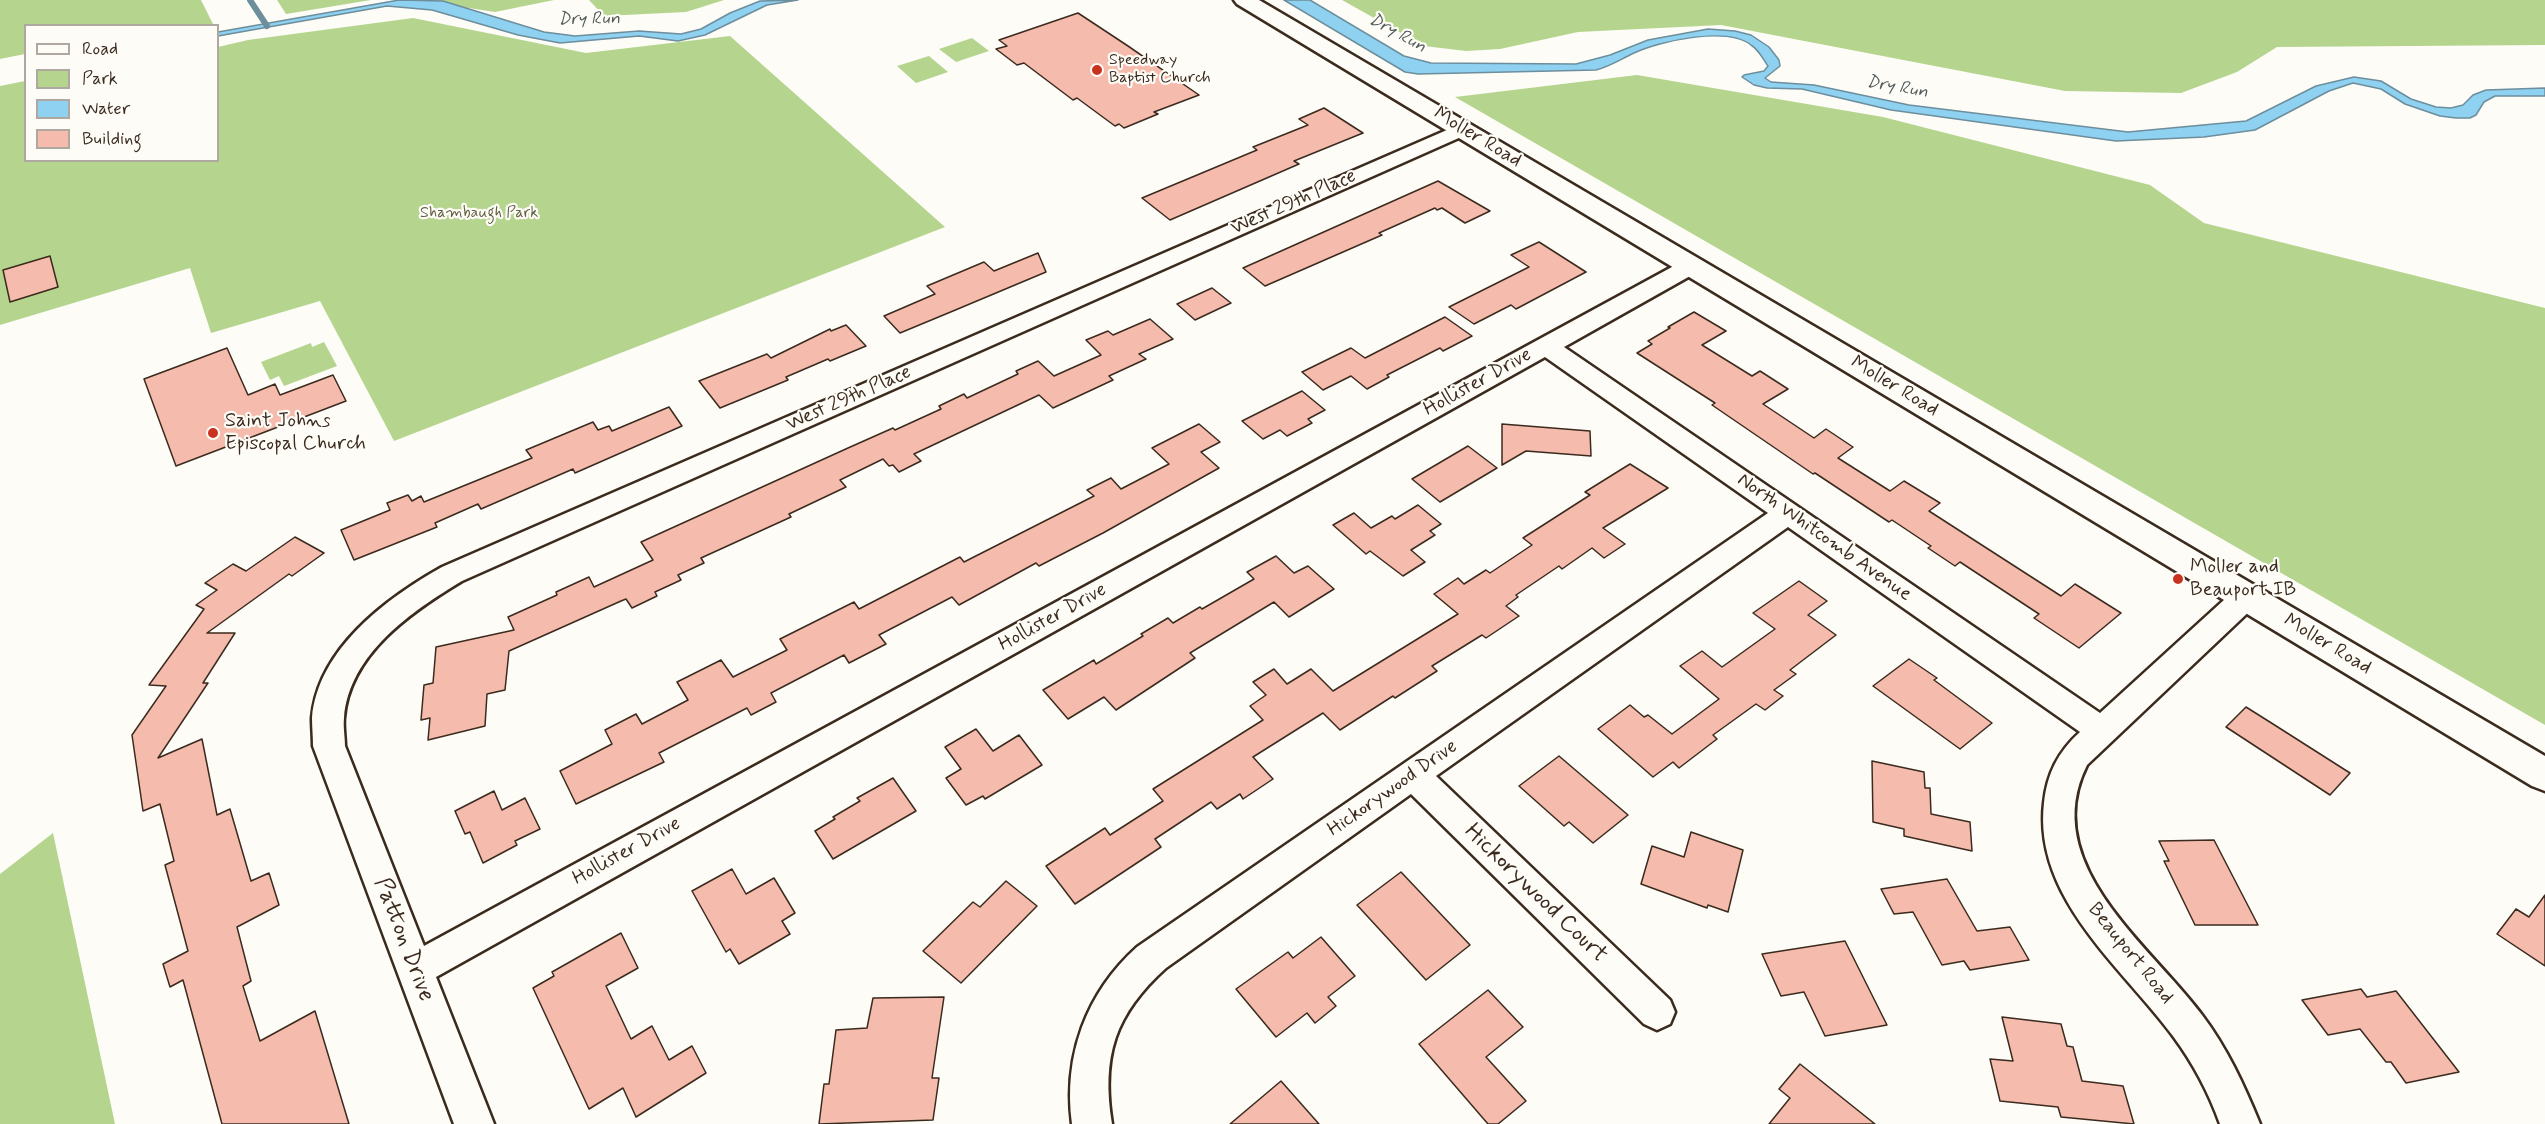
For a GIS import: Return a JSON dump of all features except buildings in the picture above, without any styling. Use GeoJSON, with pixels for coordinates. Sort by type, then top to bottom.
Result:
{"type":"FeatureCollection","features":[{"type":"Feature","properties":{"kind":"street","name":"Moller Road"},"geometry":{"type":"LineString","coordinates":[[1244,0],[2545,775]]}},
{"type":"Feature","properties":{"kind":"street","name":"West 29th Place"},"geometry":{"type":"LineString","coordinates":[[331,756],[327,736],[328,713],[339,679],[352,657],[379,624],[413,596],[439,581],[1462,129]]}},
{"type":"Feature","properties":{"kind":"street","name":"Hollister Drive"},"geometry":{"type":"LineString","coordinates":[[414,970],[1690,266]]}},
{"type":"Feature","properties":{"kind":"street","name":"North Whitcomb Avenue"},"geometry":{"type":"LineString","coordinates":[[1546,345],[2102,730]]}},
{"type":"Feature","properties":{"kind":"street","name":"Hickorywood Drive"},"geometry":{"type":"LineString","coordinates":[[1092,1124],[1088,1088],[1092,1054],[1111,1004],[1125,982],[1153,956],[1788,513]]}},
{"type":"Feature","properties":{"kind":"street","name":"Beauport Road"},"geometry":{"type":"LineString","coordinates":[[2240,1124],[2221,1078],[2201,1044],[2176,1011],[2092,913],[2066,858],[2059,820],[2062,785],[2075,756],[2246,597]]}},
{"type":"Feature","properties":{"kind":"street","name":"Patton Drive"},"geometry":{"type":"LineString","coordinates":[[331,756],[474,1124]]}},
{"type":"Feature","properties":{"kind":"street","name":"Hickorywood Court"},"geometry":{"type":"LineString","coordinates":[[1413,775],[1657,1012]]}},
{"type":"Feature","properties":{"kind":"green space"},"geometry":{"type":"Polygon","coordinates":[[[0,0],[201,0],[213,24],[24,24],[24,54],[0,59],[0,0]]]}},
{"type":"Feature","properties":{"kind":"green space"},"geometry":{"type":"Polygon","coordinates":[[[277,0],[371,0],[286,14],[277,0]]]}},
{"type":"Feature","properties":{"kind":"green space"},"geometry":{"type":"Polygon","coordinates":[[[416,0],[554,0],[495,12],[416,0]]]}},
{"type":"Feature","properties":{"kind":"green space"},"geometry":{"type":"Polygon","coordinates":[[[589,0],[724,0],[686,12],[604,16],[589,0]]]}},
{"type":"Feature","properties":{"kind":"green space"},"geometry":{"type":"Polygon","coordinates":[[[1342,0],[2545,0],[2545,45],[2277,47],[2237,72],[2181,93],[2065,91],[1721,25],[1578,32],[1500,49],[1466,51],[1424,46],[1342,0]]]}},
{"type":"Feature","properties":{"kind":"green space","name":"Shambaugh Park"},"geometry":{"type":"Polygon","coordinates":[[[413,18],[586,53],[730,36],[945,227],[394,441],[320,301],[211,333],[190,268],[0,325],[0,86],[24,81],[24,162],[219,162],[219,47],[248,40],[413,18]]]}},
{"type":"Feature","properties":{"kind":"green space"},"geometry":{"type":"Polygon","coordinates":[[[972,38],[989,51],[956,62],[939,49],[972,38]]]}},
{"type":"Feature","properties":{"kind":"green space"},"geometry":{"type":"Polygon","coordinates":[[[929,56],[948,72],[916,83],[897,66],[929,56]]]}},
{"type":"Feature","properties":{"kind":"green space"},"geometry":{"type":"Polygon","coordinates":[[[1637,75],[1883,117],[2150,185],[2204,223],[2545,308],[2545,725],[1455,97],[1637,75]]]}},
{"type":"Feature","properties":{"kind":"green space"},"geometry":{"type":"Polygon","coordinates":[[[324,342],[337,366],[284,386],[279,376],[270,380],[261,362],[311,343],[312,347],[324,342]]]}},
{"type":"Feature","properties":{"kind":"green space"},"geometry":{"type":"Polygon","coordinates":[[[53,833],[115,1124],[0,1124],[0,874],[53,833]]]}},
{"type":"Feature","properties":{"kind":"water","name":"Dry Run"},"geometry":{"type":"Polygon","coordinates":[[[399,0],[443,1],[544,32],[575,36],[639,31],[681,34],[701,29],[730,13],[760,1],[798,0],[767,5],[705,35],[678,41],[639,36],[560,43],[518,35],[432,10],[387,6],[219,36],[219,32],[399,0]]]}},
{"type":"Feature","properties":{"kind":"water","name":"Dry Run"},"geometry":{"type":"Polygon","coordinates":[[[1284,0],[1310,0],[1404,56],[1431,63],[1576,64],[1610,55],[1648,40],[1708,29],[1735,31],[1751,35],[1769,47],[1779,60],[1780,66],[1765,78],[1771,82],[1814,85],[1909,105],[2128,132],[2246,121],[2316,86],[2354,77],[2381,81],[2411,99],[2436,107],[2451,108],[2463,105],[2473,95],[2486,90],[2545,88],[2545,96],[2495,96],[2484,102],[2476,115],[2470,118],[2456,118],[2440,116],[2405,104],[2381,89],[2353,83],[2329,91],[2255,130],[2204,137],[2116,141],[1891,110],[1802,89],[1767,88],[1754,85],[1742,77],[1764,71],[1768,66],[1759,52],[1751,45],[1740,39],[1726,37],[1693,37],[1660,44],[1596,70],[1418,74],[1405,72],[1284,0]]]}},
{"type":"Feature","properties":{"kind":"waterway"},"geometry":{"type":"LineString","coordinates":[[250,0],[267,26]]}},
{"type":"Feature","properties":{"kind":"place","name":"Speedway Baptist Church"},"geometry":{"type":"Point","coordinates":[1097,70]}},
{"type":"Feature","properties":{"kind":"place","name":"Saint Johns Episcopal Church"},"geometry":{"type":"Point","coordinates":[213,433]}},
{"type":"Feature","properties":{"kind":"place","name":"Moller and Beauport IB"},"geometry":{"type":"Point","coordinates":[2178,579]}}]}
